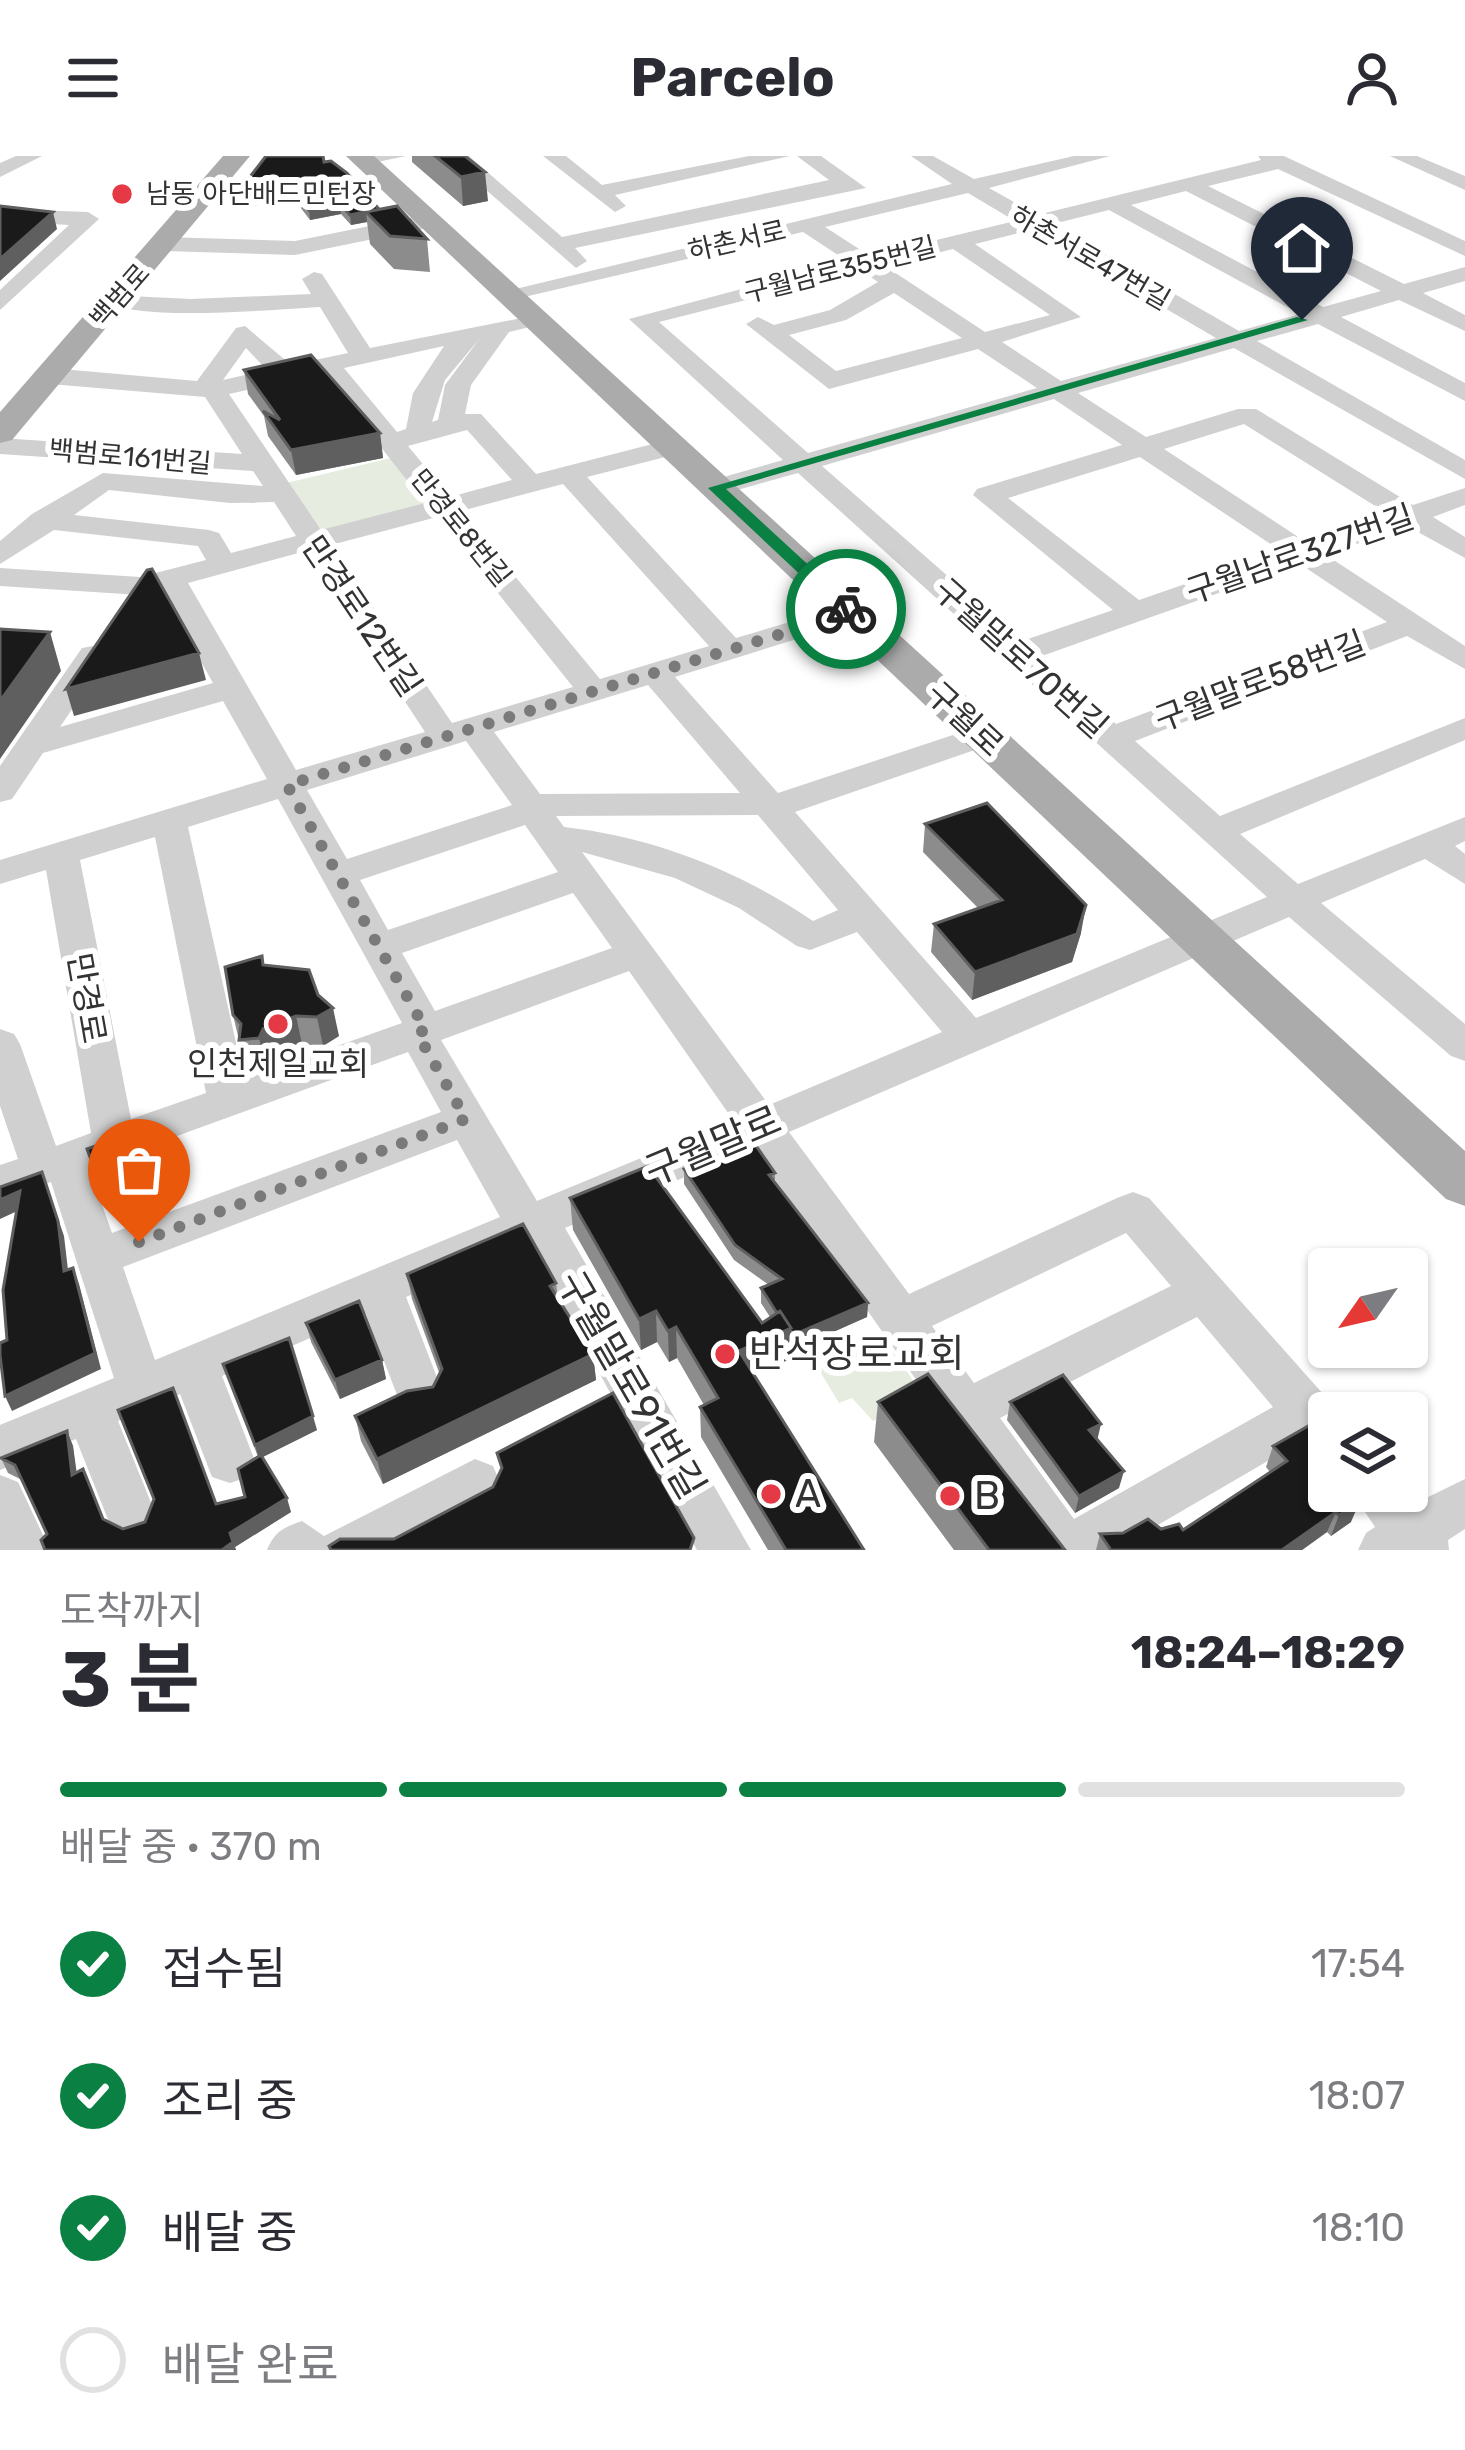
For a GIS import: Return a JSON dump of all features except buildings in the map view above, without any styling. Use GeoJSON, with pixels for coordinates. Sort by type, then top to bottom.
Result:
{"type":"FeatureCollection","features":[{"type":"Feature","properties":{"kind":"main road","name":"백범로"},"geometry":{"type":"LineString","coordinates":[[0,433],[237,156]]}},
{"type":"Feature","properties":{"kind":"main road","name":"구월로"},"geometry":{"type":"LineString","coordinates":[[373,158],[514,313],[672,447],[1465,1184]]}},
{"type":"Feature","properties":{"kind":"street"},"geometry":{"type":"LineString","coordinates":[[457,156],[591,274]]}},
{"type":"Feature","properties":{"kind":"street"},"geometry":{"type":"LineString","coordinates":[[556,159],[590,156]]}},
{"type":"Feature","properties":{"kind":"street"},"geometry":{"type":"LineString","coordinates":[[598,193],[780,156]]}},
{"type":"Feature","properties":{"kind":"street"},"geometry":{"type":"LineString","coordinates":[[807,156],[883,206]]}},
{"type":"Feature","properties":{"kind":"street","name":"하촌서로"},"geometry":{"type":"LineString","coordinates":[[50,376],[208,390],[328,365],[469,334],[591,274],[1100,156]]}},
{"type":"Feature","properties":{"kind":"street","name":"구월남로355번길"},"geometry":{"type":"LineString","coordinates":[[641,319],[1280,162],[1337,156]]}},
{"type":"Feature","properties":{"kind":"street"},"geometry":{"type":"LineString","coordinates":[[1400,156],[1465,184]]}},
{"type":"Feature","properties":{"kind":"street"},"geometry":{"type":"LineString","coordinates":[[920,157],[966,187]]}},
{"type":"Feature","properties":{"kind":"street"},"geometry":{"type":"LineString","coordinates":[[0,159],[30,158]]}},
{"type":"Feature","properties":{"kind":"street"},"geometry":{"type":"LineString","coordinates":[[0,171],[30,158]]}},
{"type":"Feature","properties":{"kind":"street"},"geometry":{"type":"LineString","coordinates":[[556,159],[641,227]]}},
{"type":"Feature","properties":{"kind":"street"},"geometry":{"type":"LineString","coordinates":[[1280,162],[1465,249]]}},
{"type":"Feature","properties":{"kind":"street"},"geometry":{"type":"LineString","coordinates":[[558,245],[847,182]]}},
{"type":"Feature","properties":{"kind":"street"},"geometry":{"type":"LineString","coordinates":[[1188,184],[1465,324]]}},
{"type":"Feature","properties":{"kind":"street","name":"하촌서로47번길"},"geometry":{"type":"LineString","coordinates":[[966,187],[1465,471]]}},
{"type":"Feature","properties":{"kind":"street"},"geometry":{"type":"LineString","coordinates":[[1111,203],[1465,393]]}},
{"type":"Feature","properties":{"kind":"street"},"geometry":{"type":"LineString","coordinates":[[0,215],[88,219],[0,303]]}},
{"type":"Feature","properties":{"kind":"street"},"geometry":{"type":"LineString","coordinates":[[164,244],[295,248],[429,221]]}},
{"type":"Feature","properties":{"kind":"street","name":"구월말로58번길"},"geometry":{"type":"LineString","coordinates":[[806,224],[1465,660]]}},
{"type":"Feature","properties":{"kind":"street","name":"구월남로355번길"},"geometry":{"type":"LineString","coordinates":[[724,298],[830,380],[1069,316],[956,242]]}},
{"type":"Feature","properties":{"kind":"street"},"geometry":{"type":"LineString","coordinates":[[295,248],[363,357]]}},
{"type":"Feature","properties":{"kind":"street"},"geometry":{"type":"LineString","coordinates":[[716,488],[1465,274]]}},
{"type":"Feature","properties":{"kind":"street"},"geometry":{"type":"LineString","coordinates":[[770,333],[838,315],[894,284]]}},
{"type":"Feature","properties":{"kind":"street"},"geometry":{"type":"LineString","coordinates":[[116,300],[191,306],[327,299]]}},
{"type":"Feature","properties":{"kind":"street"},"geometry":{"type":"LineString","coordinates":[[418,435],[514,313]]}},
{"type":"Feature","properties":{"kind":"street","name":"구월말로70번길"},"geometry":{"type":"LineString","coordinates":[[641,319],[1293,900]]}},
{"type":"Feature","properties":{"kind":"street"},"geometry":{"type":"LineString","coordinates":[[208,390],[245,333],[285,374]]}},
{"type":"Feature","properties":{"kind":"street"},"geometry":{"type":"LineString","coordinates":[[418,435],[419,414],[436,371],[469,334]]}},
{"type":"Feature","properties":{"kind":"street","name":"만경로8번길"},"geometry":{"type":"LineString","coordinates":[[328,365],[418,435],[444,507],[593,692]]}},
{"type":"Feature","properties":{"kind":"street","name":"만경로12번길"},"geometry":{"type":"LineString","coordinates":[[208,390],[311,542],[459,732],[538,817],[1066,1550]]}},
{"type":"Feature","properties":{"kind":"street"},"geometry":{"type":"LineString","coordinates":[[1136,612],[986,495],[1247,415],[1465,549]]}},
{"type":"Feature","properties":{"kind":"street"},"geometry":{"type":"LineString","coordinates":[[418,435],[472,420],[530,484]]}},
{"type":"Feature","properties":{"kind":"street","name":"백범로161번길"},"geometry":{"type":"LineString","coordinates":[[0,446],[260,463]]}},
{"type":"Feature","properties":{"kind":"street"},"geometry":{"type":"LineString","coordinates":[[42,520],[216,552],[311,542],[672,447]]}},
{"type":"Feature","properties":{"kind":"street"},"geometry":{"type":"LineString","coordinates":[[569,474],[730,650]]}},
{"type":"Feature","properties":{"kind":"street"},"geometry":{"type":"LineString","coordinates":[[1,573],[42,520],[103,481],[220,494],[280,494]]}},
{"type":"Feature","properties":{"kind":"street"},"geometry":{"type":"LineString","coordinates":[[216,552],[220,494]]}},
{"type":"Feature","properties":{"kind":"street","name":"구월남로327번길"},"geometry":{"type":"LineString","coordinates":[[1016,654],[1465,496]]}},
{"type":"Feature","properties":{"kind":"street"},"geometry":{"type":"LineString","coordinates":[[0,790],[155,582],[216,552]]}},
{"type":"Feature","properties":{"kind":"street"},"geometry":{"type":"LineString","coordinates":[[1,573],[155,582]]}},
{"type":"Feature","properties":{"kind":"street","name":"구월말로91번길"},"geometry":{"type":"LineString","coordinates":[[155,582],[232,688],[379,947],[466,1119],[725,1550]]}},
{"type":"Feature","properties":{"kind":"street"},"geometry":{"type":"LineString","coordinates":[[0,872],[850,613]]}},
{"type":"Feature","properties":{"kind":"street","name":"구월말로58번길"},"geometry":{"type":"LineString","coordinates":[[1111,738],[1410,624]]}},
{"type":"Feature","properties":{"kind":"street"},"geometry":{"type":"LineString","coordinates":[[655,673],[969,1037]]}},
{"type":"Feature","properties":{"kind":"street"},"geometry":{"type":"LineString","coordinates":[[31,746],[232,688]]}},
{"type":"Feature","properties":{"kind":"street"},"geometry":{"type":"LineString","coordinates":[[1214,831],[1465,728]]}},
{"type":"Feature","properties":{"kind":"street"},"geometry":{"type":"LineString","coordinates":[[338,874],[538,817],[783,804],[983,736]]}},
{"type":"Feature","properties":{"kind":"street"},"geometry":{"type":"LineString","coordinates":[[538,817],[627,847],[764,903],[810,938],[863,914]]}},
{"type":"Feature","properties":{"kind":"street"},"geometry":{"type":"LineString","coordinates":[[169,821],[228,1101]]}},
{"type":"Feature","properties":{"kind":"street","name":"구월말로"},"geometry":{"type":"LineString","coordinates":[[0,1448],[1446,836],[1465,872]]}},
{"type":"Feature","properties":{"kind":"street","name":"만경로"},"geometry":{"type":"LineString","coordinates":[[61,854],[114,1142]]}},
{"type":"Feature","properties":{"kind":"street"},"geometry":{"type":"LineString","coordinates":[[379,947],[581,877]]}},
{"type":"Feature","properties":{"kind":"street"},"geometry":{"type":"LineString","coordinates":[[1293,900],[1465,1046]]}},
{"type":"Feature","properties":{"kind":"street"},"geometry":{"type":"LineString","coordinates":[[0,1183],[637,954]]}},
{"type":"Feature","properties":{"kind":"street"},"geometry":{"type":"LineString","coordinates":[[0,1044],[98,1257],[141,1388]]}},
{"type":"Feature","properties":{"kind":"street"},"geometry":{"type":"LineString","coordinates":[[98,1257],[466,1119]]}},
{"type":"Feature","properties":{"kind":"street"},"geometry":{"type":"LineString","coordinates":[[900,1320],[1133,1210],[1308,1412]]}},
{"type":"Feature","properties":{"kind":"street"},"geometry":{"type":"LineString","coordinates":[[380,1287],[418,1393]]}},
{"type":"Feature","properties":{"kind":"street"},"geometry":{"type":"LineString","coordinates":[[966,1411],[1204,1292]]}},
{"type":"Feature","properties":{"kind":"street"},"geometry":{"type":"LineString","coordinates":[[194,1366],[230,1461]]}},
{"type":"Feature","properties":{"kind":"street"},"geometry":{"type":"LineString","coordinates":[[89,1410],[131,1515]]}},
{"type":"Feature","properties":{"kind":"street"},"geometry":{"type":"LineString","coordinates":[[1066,1550],[1308,1429]]}},
{"type":"Feature","properties":{"kind":"street"},"geometry":{"type":"LineString","coordinates":[[344,1550],[475,1482]]}},
{"type":"Feature","properties":{"kind":"street"},"geometry":{"type":"LineString","coordinates":[[0,1498],[24,1550]]}},
{"type":"Feature","properties":{"kind":"street"},"geometry":{"type":"LineString","coordinates":[[1389,1512],[1408,1544],[1465,1502]]}},
{"type":"Feature","properties":{"kind":"street"},"geometry":{"type":"LineString","coordinates":[[293,1550],[302,1544],[305,1550]]}},
{"type":"Feature","properties":{"kind":"shaded area"},"geometry":{"type":"Polygon","coordinates":[[[395,457],[431,506],[314,534],[282,484],[395,457]]]}},
{"type":"Feature","properties":{"kind":"shaded area"},"geometry":{"type":"Polygon","coordinates":[[[880,1334],[925,1397],[873,1421],[852,1398],[839,1403],[816,1365],[880,1334]]]}},
{"type":"Feature","properties":{"kind":"way so far"},"geometry":{"type":"LineString","coordinates":[[139,1242],[466,1119],[417,1033],[426,1030],[287,785],[850,613],[846,609]]}},
{"type":"Feature","properties":{"kind":"place","name":"남동 아단배드민턴장"},"geometry":{"type":"Point","coordinates":[122,194]}},
{"type":"Feature","properties":{"kind":"place","name":"인천제일교회"},"geometry":{"type":"Point","coordinates":[278,1024]}},
{"type":"Feature","properties":{"kind":"place","name":"반석장로교회"},"geometry":{"type":"Point","coordinates":[725,1354]}},
{"type":"Feature","properties":{"kind":"place","name":"A"},"geometry":{"type":"Point","coordinates":[771,1494]}},
{"type":"Feature","properties":{"kind":"place","name":"B"},"geometry":{"type":"Point","coordinates":[950,1496]}},
{"type":"Feature","properties":{"kind":"route"},"geometry":{"type":"LineString","coordinates":[[846,609],[716,488],[1302,320]]}}]}
